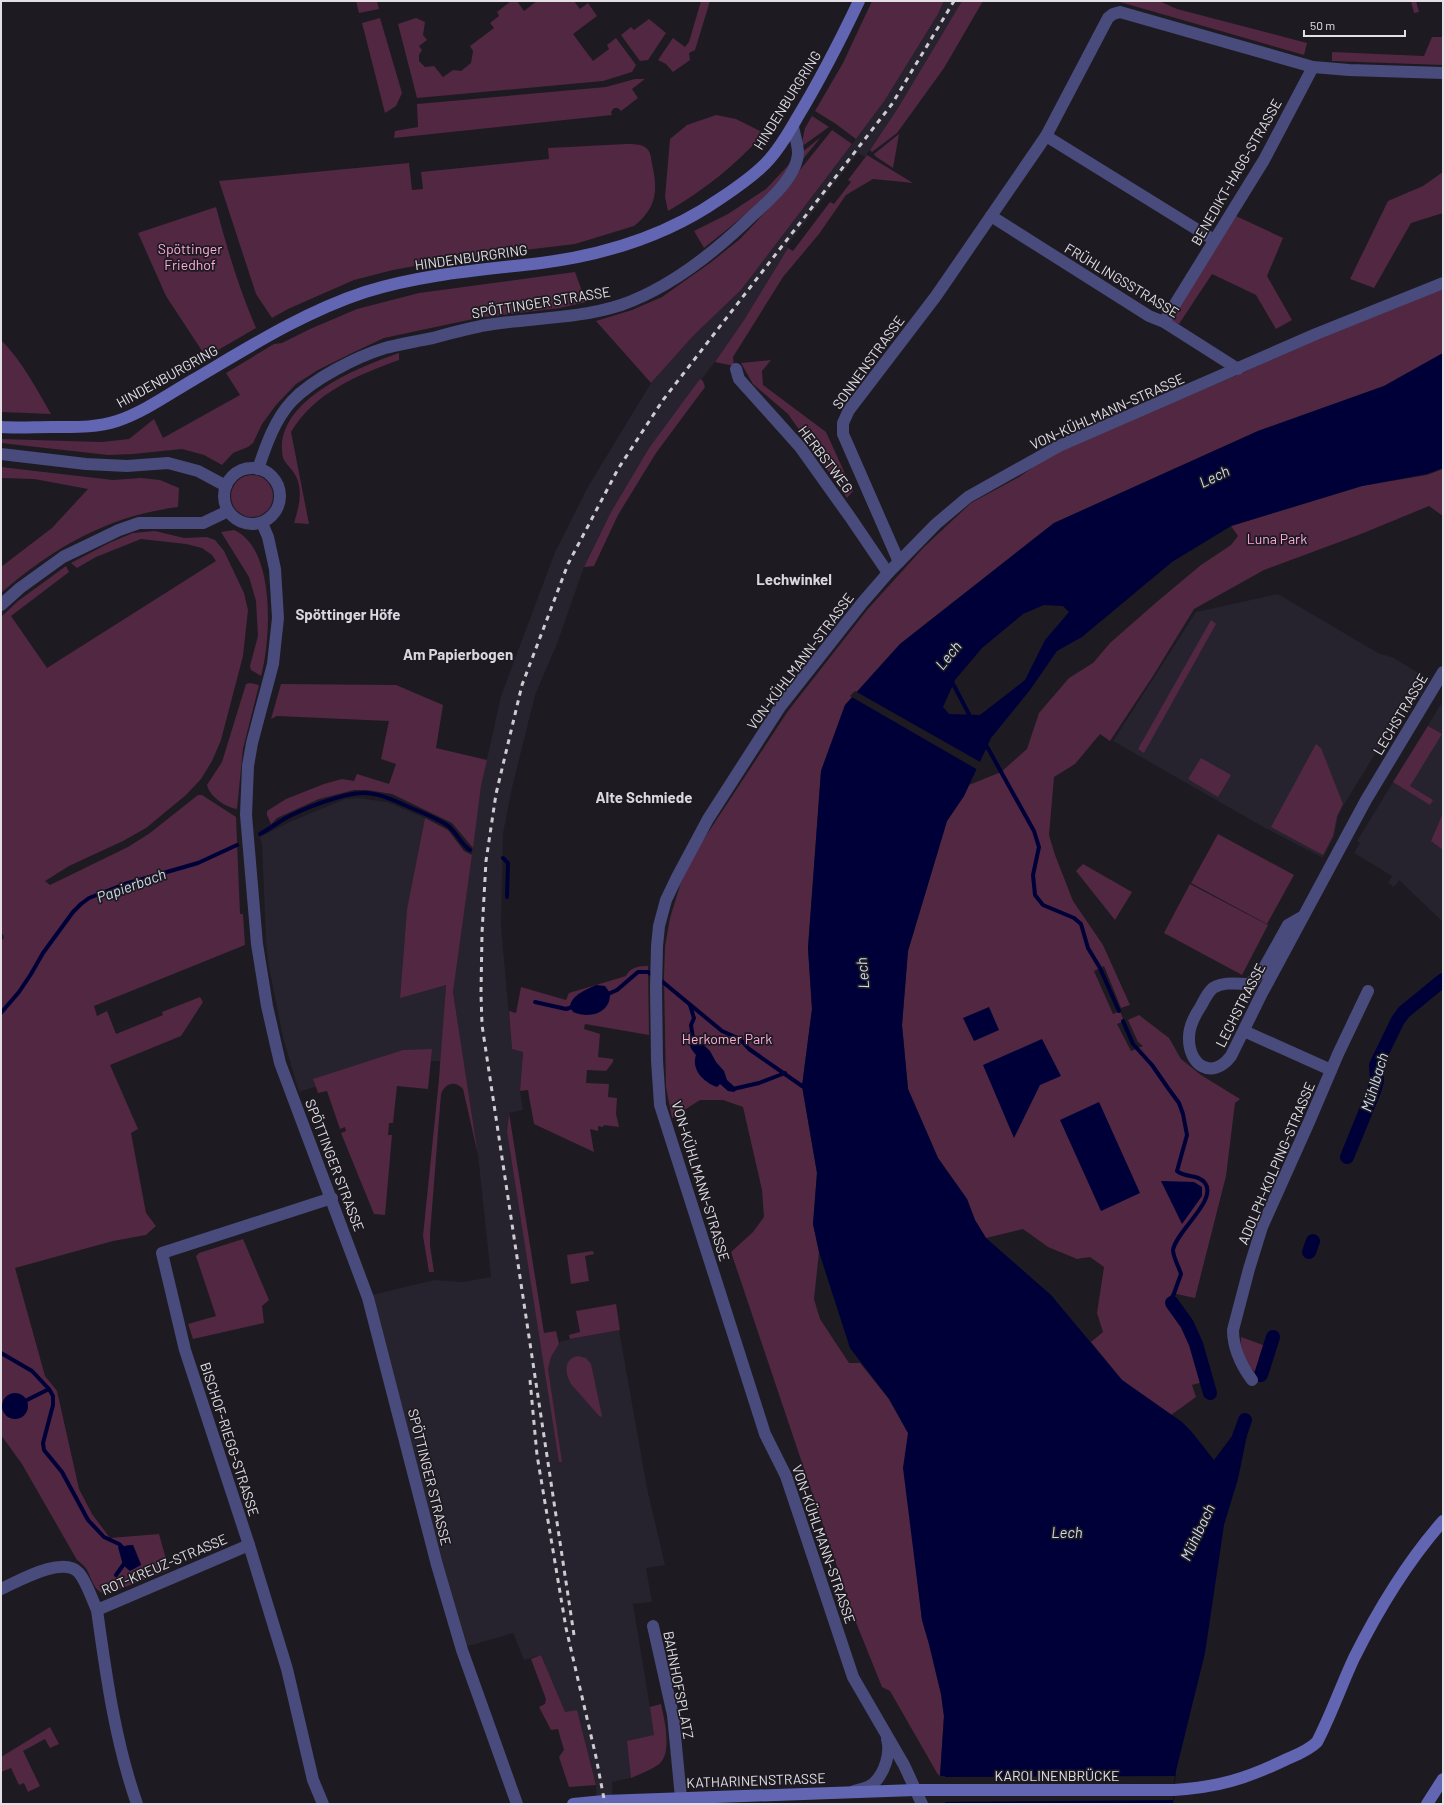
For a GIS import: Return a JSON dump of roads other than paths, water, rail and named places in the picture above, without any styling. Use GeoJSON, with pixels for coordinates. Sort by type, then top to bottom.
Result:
{"type":"FeatureCollection","features":[{"type":"Feature","properties":{"kind":"main road","name":"HINDENBURGRING"},"geometry":{"type":"LineString","coordinates":[[1,427],[86,427],[119,421],[152,404],[270,334],[303,317],[349,298],[411,280],[575,257],[636,241],[661,232],[689,219],[719,200],[752,176],[765,164],[793,126],[834,52],[859,1]]}},
{"type":"Feature","properties":{"kind":"main road","name":"KAROLINENBRÜCKE"},"geometry":{"type":"LineString","coordinates":[[940,1790],[1174,1790],[1215,1786],[1239,1780],[1286,1760],[1313,1745],[1319,1737],[1372,1622],[1398,1578],[1443,1521]]}},
{"type":"Feature","properties":{"kind":"main road"},"geometry":{"type":"LineString","coordinates":[[1427,1804],[1443,1779]]}},
{"type":"Feature","properties":{"kind":"main road","name":"KATHARINENSTRASSE"},"geometry":{"type":"LineString","coordinates":[[573,1804],[681,1798],[744,1800],[852,1791],[940,1790]]}},
{"type":"Feature","properties":{"kind":"street"},"geometry":{"type":"LineString","coordinates":[[991,216],[1046,136],[1108,18],[1113,14],[1120,12],[1147,19],[1313,67],[1349,70],[1443,73]]}},
{"type":"Feature","properties":{"kind":"street","name":"BENEDIKT-HAGG-STRASSE"},"geometry":{"type":"LineString","coordinates":[[1164,322],[1264,160],[1313,67]]}},
{"type":"Feature","properties":{"kind":"street","name":"SPÖTTINGER STRASSE"},"geometry":{"type":"LineString","coordinates":[[258,469],[270,437],[291,402],[306,388],[323,376],[351,362],[384,349],[467,329],[487,325],[548,319],[620,305],[659,288],[706,255],[742,226],[766,203],[784,182],[795,168],[798,152],[793,126]]}},
{"type":"Feature","properties":{"kind":"street"},"geometry":{"type":"LineString","coordinates":[[1046,136],[1214,240]]}},
{"type":"Feature","properties":{"kind":"street","name":"FRÜHLINGSSTRASSE"},"geometry":{"type":"LineString","coordinates":[[991,216],[1149,316],[1164,322],[1238,369]]}},
{"type":"Feature","properties":{"kind":"street","name":"SONNENSTRASSE"},"geometry":{"type":"LineString","coordinates":[[899,562],[843,434],[843,423],[849,410],[936,296],[991,216]]}},
{"type":"Feature","properties":{"kind":"street","name":"VON-KÜHLMANN-STRASSE"},"geometry":{"type":"LineString","coordinates":[[922,1804],[881,1725],[853,1677],[786,1476],[765,1434],[660,1105],[657,1060],[656,975],[659,926],[666,900],[688,854],[708,819],[780,707],[888,573],[936,524],[968,497],[1049,451],[1316,334],[1443,284]]}},
{"type":"Feature","properties":{"kind":"street","name":"HERBSTWEG"},"geometry":{"type":"LineString","coordinates":[[736,369],[739,379],[800,447],[888,573]]}},
{"type":"Feature","properties":{"kind":"street"},"geometry":{"type":"LineString","coordinates":[[1,454],[86,464],[127,466],[168,463],[198,471],[226,486]]}},
{"type":"Feature","properties":{"kind":"street"},"geometry":{"type":"LineString","coordinates":[[252,468],[258,469],[271,475],[276,481],[280,494],[278,508],[274,515],[262,523],[252,525],[243,523],[234,518],[228,511],[224,499],[226,486],[229,480],[239,472],[252,468]]}},
{"type":"Feature","properties":{"kind":"street"},"geometry":{"type":"LineString","coordinates":[[1,606],[20,588],[63,557],[119,530],[139,523],[203,523],[228,511]]}},
{"type":"Feature","properties":{"kind":"street","name":"SPÖTTINGER STRASSE"},"geometry":{"type":"LineString","coordinates":[[262,523],[268,537],[275,569],[278,610],[273,664],[254,736],[248,766],[247,833],[257,944],[267,1006],[280,1064],[332,1198],[368,1298],[435,1558],[462,1650],[517,1804]]}},
{"type":"Feature","properties":{"kind":"street","name":"LECHSTRASSE"},"geometry":{"type":"LineString","coordinates":[[1302,917],[1288,925],[1264,968],[1250,984],[1224,984],[1213,989],[1205,998],[1190,1028],[1190,1052],[1195,1062],[1205,1068],[1220,1067],[1231,1056],[1302,917],[1369,795],[1443,672]]}},
{"type":"Feature","properties":{"kind":"street"},"geometry":{"type":"LineString","coordinates":[[1331,1070],[1368,991]]}},
{"type":"Feature","properties":{"kind":"street","name":"ADOLPH-KOLPING-STRASSE"},"geometry":{"type":"LineString","coordinates":[[1244,1031],[1331,1070],[1262,1227],[1233,1330],[1233,1339],[1240,1362],[1252,1380]]}},
{"type":"Feature","properties":{"kind":"street","name":"BISCHOF-RIEGG-STRASSE"},"geometry":{"type":"LineString","coordinates":[[323,1804],[313,1780],[287,1669],[249,1545],[186,1350],[162,1253],[332,1198]]}},
{"type":"Feature","properties":{"kind":"street","name":"ROT-KREUZ-STRASSE"},"geometry":{"type":"LineString","coordinates":[[1,1589],[44,1570],[59,1566],[68,1566],[75,1569],[81,1575],[97,1610],[249,1545]]}},
{"type":"Feature","properties":{"kind":"street"},"geometry":{"type":"LineString","coordinates":[[97,1610],[108,1686],[122,1751],[137,1804]]}},
{"type":"Feature","properties":{"kind":"street","name":"BAHNHOFSPLATZ"},"geometry":{"type":"LineString","coordinates":[[653,1626],[673,1715],[681,1798]]}},
{"type":"Feature","properties":{"kind":"street","name":"VON-KÜHLMANN-STRASSE"},"geometry":{"type":"LineString","coordinates":[[852,1791],[866,1788],[874,1783],[884,1767],[889,1748],[881,1725]]}},
{"type":"Feature","properties":{"kind":"water","name":"Lech"},"geometry":{"type":"Polygon","coordinates":[[[1443,353],[1443,468],[1427,474],[1362,486],[1231,526],[1172,562],[1082,637],[1057,651],[1030,690],[991,738],[964,796],[947,821],[908,951],[902,1025],[908,1089],[938,1158],[967,1199],[975,1220],[986,1238],[1051,1295],[1122,1380],[1182,1422],[1214,1460],[1232,1436],[1234,1430],[1247,1435],[1238,1479],[1224,1525],[1205,1653],[1176,1771],[1173,1804],[945,1804],[945,1776],[940,1776],[944,1716],[941,1694],[922,1620],[903,1468],[908,1433],[889,1399],[850,1348],[819,1252],[813,1224],[817,1173],[802,1086],[812,1009],[808,948],[821,771],[845,705],[900,644],[1054,523],[1258,431],[1384,386],[1443,353]],[[1044,605],[1023,614],[982,648],[955,680],[943,707],[949,714],[980,715],[1025,680],[1045,640],[1069,612],[1063,606],[1044,605]]]}},
{"type":"Feature","properties":{"kind":"water"},"geometry":{"type":"Polygon","coordinates":[[[596,985],[605,986],[610,993],[607,1006],[598,1013],[592,1015],[573,1012],[570,1006],[574,998],[580,993],[596,985]]]}},
{"type":"Feature","properties":{"kind":"water"},"geometry":{"type":"Polygon","coordinates":[[[989,1007],[999,1030],[974,1041],[963,1018],[989,1007]]]}},
{"type":"Feature","properties":{"kind":"water"},"geometry":{"type":"Polygon","coordinates":[[[692,1034],[710,1051],[716,1062],[724,1071],[727,1080],[737,1089],[734,1092],[728,1091],[720,1084],[717,1087],[712,1085],[699,1074],[695,1065],[696,1055],[690,1045],[692,1034]]]}},
{"type":"Feature","properties":{"kind":"water"},"geometry":{"type":"Polygon","coordinates":[[[1042,1039],[1061,1076],[1040,1085],[1014,1138],[983,1065],[1042,1039]]]}},
{"type":"Feature","properties":{"kind":"water"},"geometry":{"type":"Polygon","coordinates":[[[1099,1102],[1140,1193],[1101,1211],[1060,1120],[1099,1102]]]}},
{"type":"Feature","properties":{"kind":"water"},"geometry":{"type":"Polygon","coordinates":[[[1161,1181],[1194,1182],[1202,1187],[1202,1196],[1182,1224],[1161,1181]]]}},
{"type":"Feature","properties":{"kind":"water"},"geometry":{"type":"Polygon","coordinates":[[[15,1393],[25,1396],[28,1406],[25,1416],[15,1419],[5,1416],[2,1406],[5,1396],[15,1393]]]}},
{"type":"Feature","properties":{"kind":"water"},"geometry":{"type":"Polygon","coordinates":[[[133,1545],[141,1565],[130,1571],[123,1565],[118,1547],[133,1545]]]}},
{"type":"Feature","properties":{"kind":"waterway"},"geometry":{"type":"LineString","coordinates":[[951,680],[971,718]]}},
{"type":"Feature","properties":{"kind":"waterway"},"geometry":{"type":"LineString","coordinates":[[985,743],[1034,831],[1039,847],[1033,875],[1035,895],[1043,905],[1074,918],[1081,924],[1088,948],[1100,968],[1119,1011]]}},
{"type":"Feature","properties":{"kind":"waterway","name":"Papierbach"},"geometry":{"type":"LineString","coordinates":[[260,834],[284,819],[312,806],[346,795],[365,793],[389,798],[438,820],[447,825],[470,850]]}},
{"type":"Feature","properties":{"kind":"waterway","name":"Papierbach"},"geometry":{"type":"LineString","coordinates":[[1,1013],[19,992],[43,953],[73,912],[89,898],[125,884],[198,863],[237,845]]}},
{"type":"Feature","properties":{"kind":"waterway","name":"Papierbach"},"geometry":{"type":"LineString","coordinates":[[503,858],[508,863],[507,897]]}},
{"type":"Feature","properties":{"kind":"waterway","name":"Papierbach"},"geometry":{"type":"LineString","coordinates":[[606,995],[617,990],[638,972],[648,972],[664,983],[722,1031],[740,1039],[749,1049],[802,1086],[807,1086]]}},
{"type":"Feature","properties":{"kind":"waterway","name":"Mühlbach"},"geometry":{"type":"LineString","coordinates":[[1347,1157],[1374,1091],[1377,1081],[1376,1065],[1398,1020],[1404,1012],[1443,980]]}},
{"type":"Feature","properties":{"kind":"waterway","name":"Papierbach"},"geometry":{"type":"LineString","coordinates":[[535,1002],[566,1009],[576,1006]]}},
{"type":"Feature","properties":{"kind":"waterway","name":"Papierbach"},"geometry":{"type":"LineString","coordinates":[[690,1005],[694,1018],[691,1025],[693,1038]]}},
{"type":"Feature","properties":{"kind":"waterway"},"geometry":{"type":"LineString","coordinates":[[1123,1021],[1133,1044],[1152,1065],[1179,1103],[1183,1114],[1187,1135],[1177,1171],[1184,1175],[1199,1178],[1205,1183],[1207,1190],[1206,1198],[1201,1207],[1181,1234],[1173,1250],[1181,1274],[1172,1303]]}},
{"type":"Feature","properties":{"kind":"waterway","name":"Papierbach"},"geometry":{"type":"LineString","coordinates":[[731,1087],[733,1089],[759,1083],[785,1073]]}},
{"type":"Feature","properties":{"kind":"waterway","name":"Mühlbach"},"geometry":{"type":"LineString","coordinates":[[1309,1252],[1313,1241]]}},
{"type":"Feature","properties":{"kind":"waterway"},"geometry":{"type":"LineString","coordinates":[[1172,1303],[1187,1324],[1196,1344],[1210,1393]]}},
{"type":"Feature","properties":{"kind":"waterway","name":"Mühlbach"},"geometry":{"type":"LineString","coordinates":[[1261,1375],[1273,1337]]}},
{"type":"Feature","properties":{"kind":"waterway"},"geometry":{"type":"LineString","coordinates":[[1,1353],[32,1371],[49,1389],[53,1396],[53,1405],[43,1443],[44,1450],[62,1472],[88,1520],[104,1537],[119,1544],[124,1549]]}},
{"type":"Feature","properties":{"kind":"waterway"},"geometry":{"type":"LineString","coordinates":[[27,1400],[49,1389]]}},
{"type":"Feature","properties":{"kind":"waterway","name":"Mühlbach"},"geometry":{"type":"LineString","coordinates":[[1235,1449],[1245,1420]]}},
{"type":"Feature","properties":{"kind":"waterway"},"geometry":{"type":"LineString","coordinates":[[116,1575],[126,1561]]}},
{"type":"Feature","properties":{"kind":"railway"},"geometry":{"type":"LineString","coordinates":[[574,1635],[482,1025],[482,933],[486,861],[496,794],[522,685],[568,564],[618,469],[663,400],[892,104],[954,1]]}},
{"type":"Feature","properties":{"kind":"railway"},"geometry":{"type":"LineString","coordinates":[[530,1380],[537,1455],[566,1628],[596,1757],[605,1804]]}},
{"type":"Feature","properties":{"kind":"district","name":"Lechwinkel"},"geometry":{"type":"Point","coordinates":[794,579]}},
{"type":"Feature","properties":{"kind":"district","name":"Spöttinger Höfe"},"geometry":{"type":"Point","coordinates":[348,614]}},
{"type":"Feature","properties":{"kind":"district","name":"Am Papierbogen"},"geometry":{"type":"Point","coordinates":[458,654]}},
{"type":"Feature","properties":{"kind":"district","name":"Alte Schmiede"},"geometry":{"type":"Point","coordinates":[644,797]}},
{"type":"Feature","properties":{"kind":"park label","name":"Spöttinger Friedhof"},"geometry":{"type":"Point","coordinates":[190,256]}},
{"type":"Feature","properties":{"kind":"park label","name":"Luna Park"},"geometry":{"type":"Point","coordinates":[1277,538]}},
{"type":"Feature","properties":{"kind":"park label","name":"Herkomer Park"},"geometry":{"type":"Point","coordinates":[727,1038]}}]}
